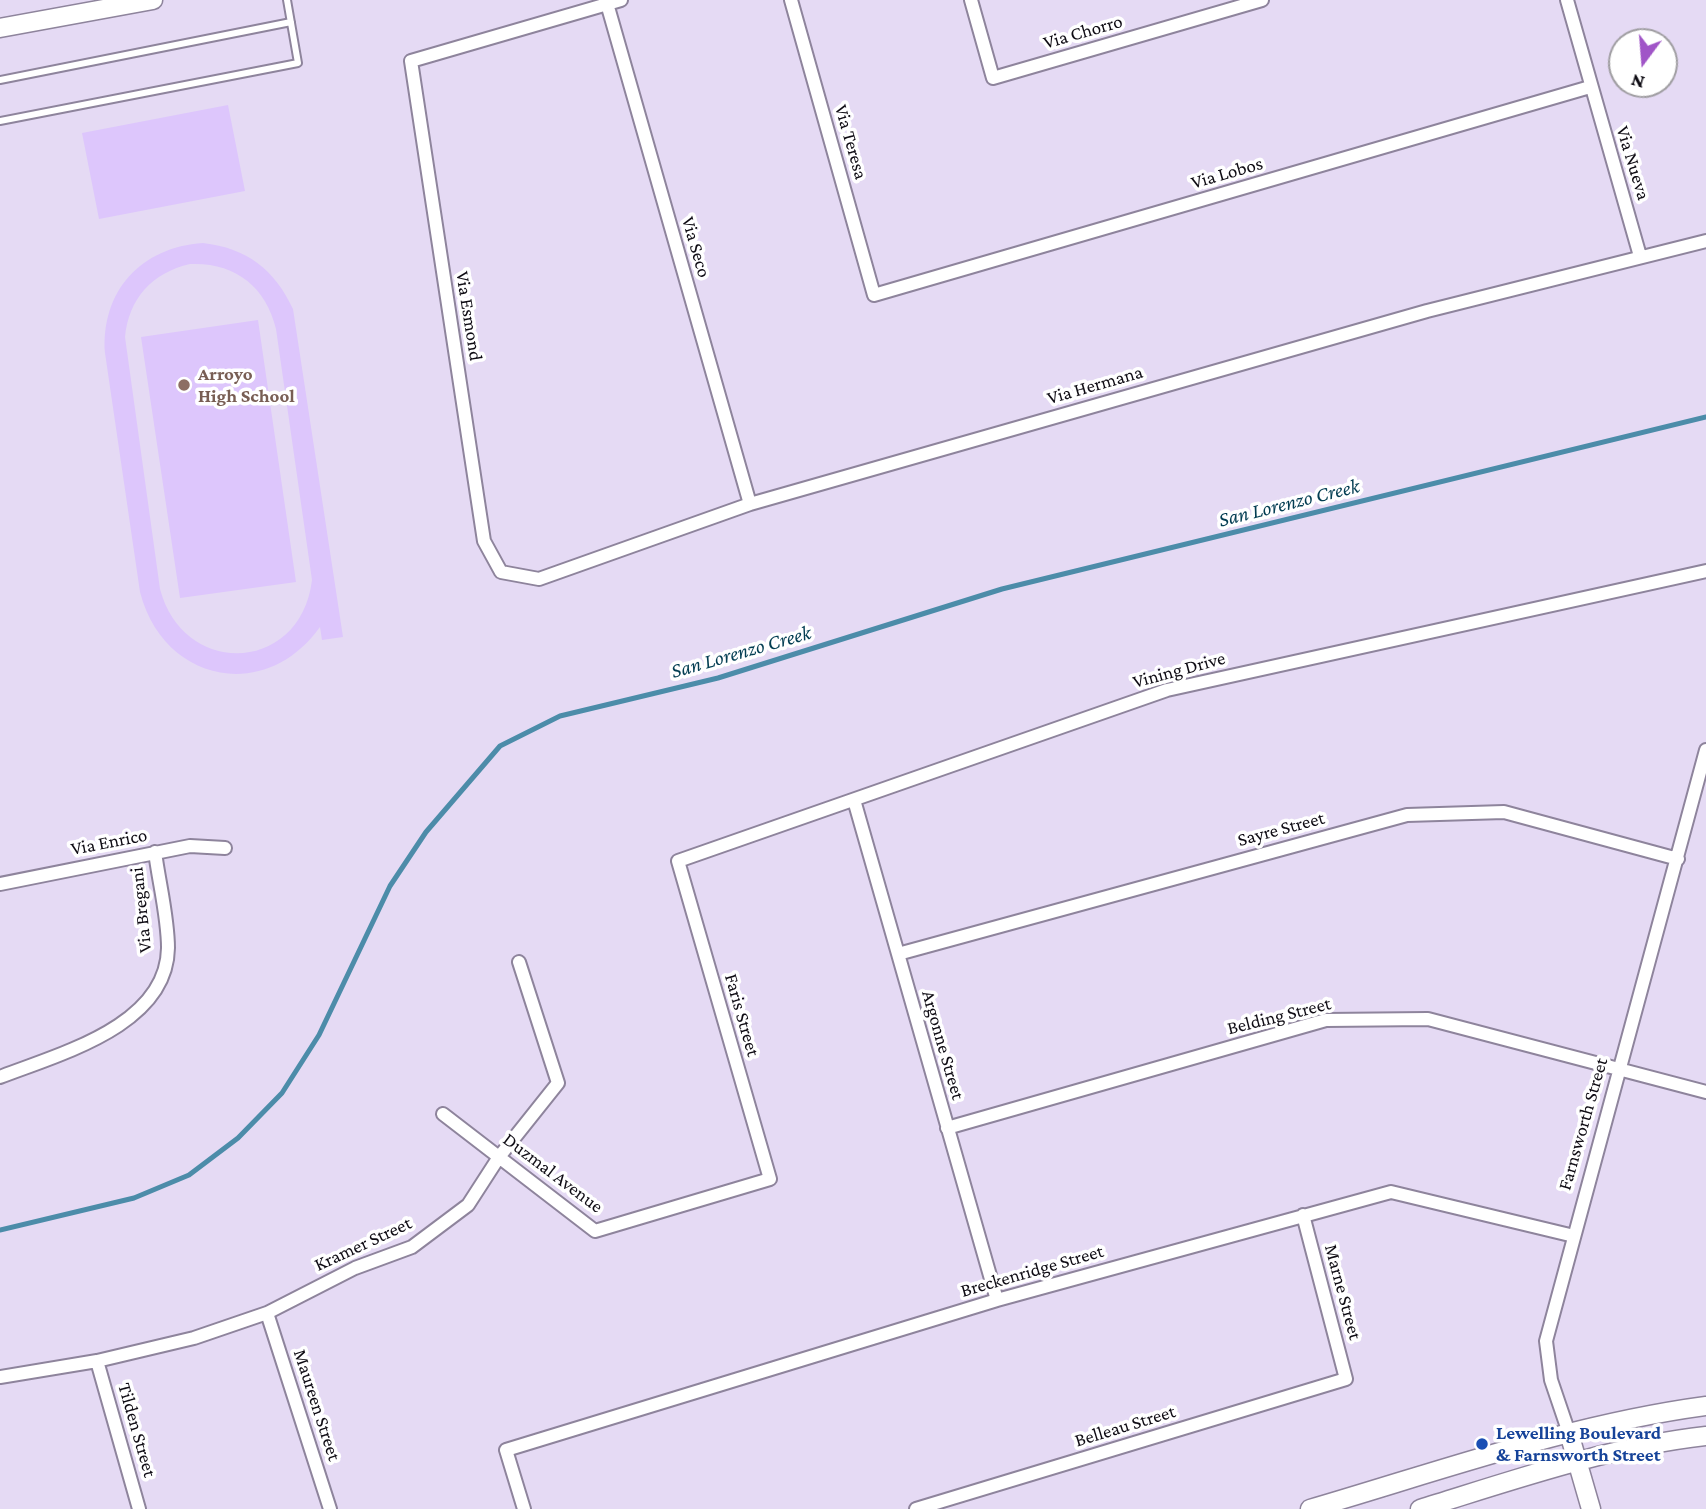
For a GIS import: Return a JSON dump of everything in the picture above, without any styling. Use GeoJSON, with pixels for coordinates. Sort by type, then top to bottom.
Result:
{"type":"FeatureCollection","features":[{"type":"Feature","properties":{"kind":"main road"},"geometry":{"type":"LineString","coordinates":[[0,27],[153,0]]}},
{"type":"Feature","properties":{"kind":"main road"},"geometry":{"type":"LineString","coordinates":[[1310,1509],[1569,1433],[1648,1413],[1706,1406]]}},
{"type":"Feature","properties":{"kind":"main road","name":"Farnsworth Street"},"geometry":{"type":"LineString","coordinates":[[1569,1433],[1591,1509]]}},
{"type":"Feature","properties":{"kind":"main road"},"geometry":{"type":"LineString","coordinates":[[1420,1509],[1578,1461],[1652,1442],[1706,1436]]}},
{"type":"Feature","properties":{"kind":"street"},"geometry":{"type":"LineString","coordinates":[[606,2],[621,0]]}},
{"type":"Feature","properties":{"kind":"street","name":"Via Teresa"},"geometry":{"type":"LineString","coordinates":[[791,0],[874,295]]}},
{"type":"Feature","properties":{"kind":"street","name":"Via Chorro"},"geometry":{"type":"LineString","coordinates":[[971,0],[993,78],[1262,0]]}},
{"type":"Feature","properties":{"kind":"street","name":"Via Nueva"},"geometry":{"type":"LineString","coordinates":[[1567,0],[1640,256]]}},
{"type":"Feature","properties":{"kind":"street","name":"Via Esmond"},"geometry":{"type":"LineString","coordinates":[[501,572],[484,541],[411,61],[606,2]]}},
{"type":"Feature","properties":{"kind":"street","name":"Via Seco"},"geometry":{"type":"LineString","coordinates":[[606,2],[750,504]]}},
{"type":"Feature","properties":{"kind":"street","name":"Via Lobos"},"geometry":{"type":"LineString","coordinates":[[874,295],[1590,87]]}},
{"type":"Feature","properties":{"kind":"street","name":"Via Hermana"},"geometry":{"type":"LineString","coordinates":[[501,572],[539,579],[750,504],[1427,311],[1706,241]]}},
{"type":"Feature","properties":{"kind":"street","name":"Vining Drive"},"geometry":{"type":"LineString","coordinates":[[678,861],[1167,690],[1706,571]]}},
{"type":"Feature","properties":{"kind":"street","name":"Farnsworth Street"},"geometry":{"type":"LineString","coordinates":[[1569,1433],[1551,1380],[1546,1341],[1706,750]]}},
{"type":"Feature","properties":{"kind":"street","name":"Argonne Street"},"geometry":{"type":"LineString","coordinates":[[854,800],[997,1300]]}},
{"type":"Feature","properties":{"kind":"street","name":"Sayre Street"},"geometry":{"type":"LineString","coordinates":[[898,954],[1407,815],[1504,811],[1678,859]]}},
{"type":"Feature","properties":{"kind":"street","name":"Via Enrico"},"geometry":{"type":"LineString","coordinates":[[0,884],[190,846],[225,848]]}},
{"type":"Feature","properties":{"kind":"street","name":"Via Bregani"},"geometry":{"type":"LineString","coordinates":[[0,1077],[92,1042],[128,1018],[158,989],[168,949],[155,852]]}},
{"type":"Feature","properties":{"kind":"street","name":"Faris Street"},"geometry":{"type":"LineString","coordinates":[[678,861],[770,1179]]}},
{"type":"Feature","properties":{"kind":"street","name":"Kramer Street"},"geometry":{"type":"LineString","coordinates":[[0,1377],[97,1361],[194,1338],[267,1312],[355,1268],[412,1247],[468,1205],[499,1157],[558,1083],[519,962]]}},
{"type":"Feature","properties":{"kind":"street","name":"Belding Street"},"geometry":{"type":"LineString","coordinates":[[947,1128],[1326,1020],[1428,1019],[1706,1092]]}},
{"type":"Feature","properties":{"kind":"street","name":"Duzmal Avenue"},"geometry":{"type":"LineString","coordinates":[[443,1114],[595,1231],[770,1179]]}},
{"type":"Feature","properties":{"kind":"street","name":"Breckenridge Street"},"geometry":{"type":"LineString","coordinates":[[524,1509],[506,1450],[997,1300],[1391,1192],[1574,1236]]}},
{"type":"Feature","properties":{"kind":"street","name":"Marne Street"},"geometry":{"type":"LineString","coordinates":[[1303,1215],[1346,1379]]}},
{"type":"Feature","properties":{"kind":"street","name":"Maureen Street"},"geometry":{"type":"LineString","coordinates":[[267,1312],[330,1509]]}},
{"type":"Feature","properties":{"kind":"street","name":"Tilden Street"},"geometry":{"type":"LineString","coordinates":[[97,1361],[139,1509]]}},
{"type":"Feature","properties":{"kind":"street","name":"Belleau Street"},"geometry":{"type":"LineString","coordinates":[[916,1509],[1346,1379]]}},
{"type":"Feature","properties":{"kind":"lane"},"geometry":{"type":"LineString","coordinates":[[0,121],[298,63],[287,0]]}},
{"type":"Feature","properties":{"kind":"lane"},"geometry":{"type":"LineString","coordinates":[[0,80],[291,22]]}},
{"type":"Feature","properties":{"kind":"shaded area"},"geometry":{"type":"Polygon","coordinates":[[[228,105],[245,191],[99,219],[82,133],[228,105]]]}},
{"type":"Feature","properties":{"kind":"shaded area"},"geometry":{"type":"Polygon","coordinates":[[[203,243],[246,256],[258,263],[278,283],[293,309],[343,637],[322,640],[320,627],[297,651],[272,667],[245,673],[218,672],[193,663],[170,646],[152,623],[140,592],[105,353],[106,331],[110,310],[129,276],[161,253],[181,246],[203,243]],[[190,264],[176,268],[145,289],[132,310],[125,337],[160,589],[173,618],[192,639],[216,650],[241,653],[265,647],[287,633],[303,611],[312,580],[276,329],[271,314],[265,300],[246,280],[234,272],[206,264],[190,264]]]}},
{"type":"Feature","properties":{"kind":"shaded area"},"geometry":{"type":"Polygon","coordinates":[[[258,320],[296,582],[180,598],[141,337],[258,320]]]}},
{"type":"Feature","properties":{"kind":"waterway","name":"San Lorenzo Creek"},"geometry":{"type":"LineString","coordinates":[[0,1230],[134,1198],[189,1175],[238,1138],[282,1093],[319,1035],[390,886],[426,832],[500,746],[560,716],[718,678],[1002,589],[1706,417]]}},
{"type":"Feature","properties":{"kind":"place","name":"Arroyo High School"},"geometry":{"type":"Point","coordinates":[184,385]}},
{"type":"Feature","properties":{"kind":"place","name":"Lewelling Boulevard & Farnsworth Street"},"geometry":{"type":"Point","coordinates":[1482,1444]}}]}
